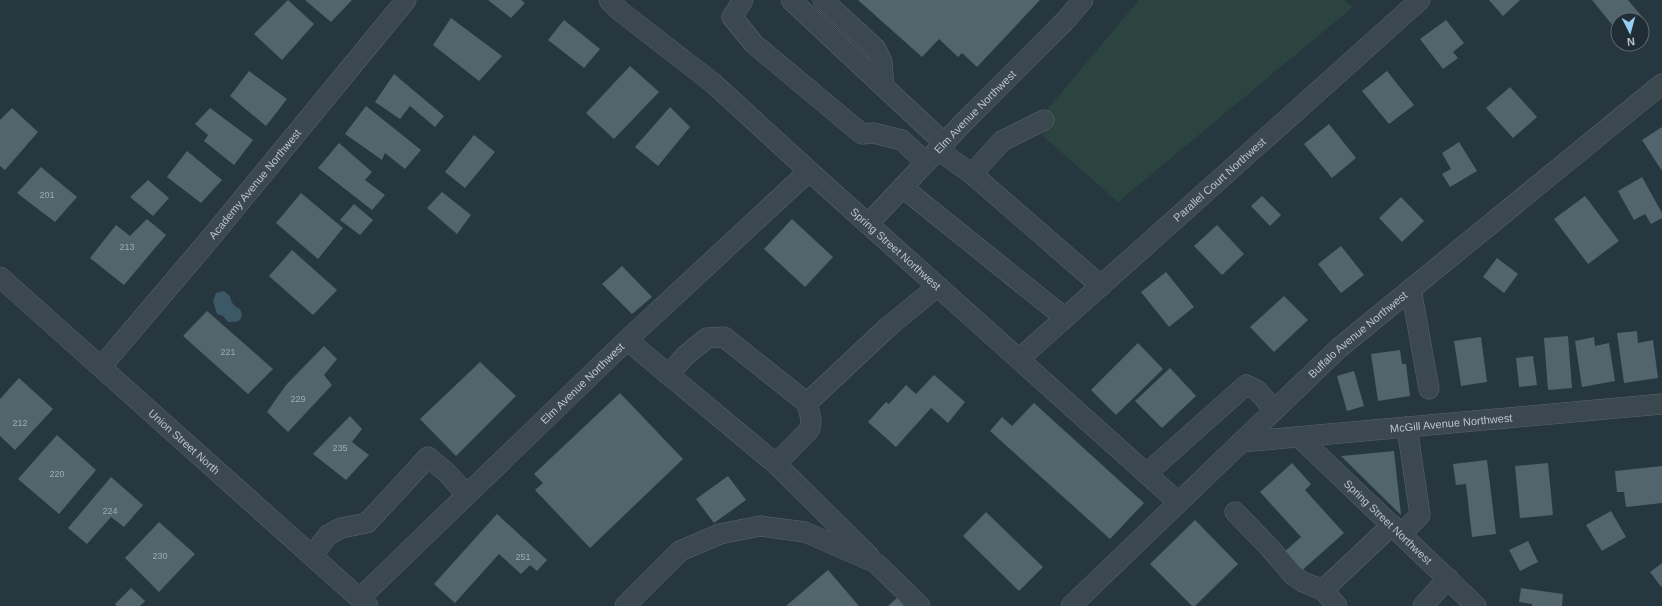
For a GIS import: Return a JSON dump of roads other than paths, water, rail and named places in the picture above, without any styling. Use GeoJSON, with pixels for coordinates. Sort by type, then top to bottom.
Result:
{"type":"FeatureCollection","features":[{"type":"Feature","properties":{"kind":"street","name":"Academy Avenue Northwest"},"geometry":{"type":"LineString","coordinates":[[100,367],[208,241],[406,0]]}},
{"type":"Feature","properties":{"kind":"street"},"geometry":{"type":"LineString","coordinates":[[743,0],[732,17],[754,44],[862,134],[873,133],[902,140],[936,152],[972,174],[1101,286]]}},
{"type":"Feature","properties":{"kind":"street"},"geometry":{"type":"LineString","coordinates":[[791,0],[884,87],[936,152]]}},
{"type":"Feature","properties":{"kind":"street"},"geometry":{"type":"LineString","coordinates":[[823,0],[876,48],[882,62],[884,87]]}},
{"type":"Feature","properties":{"kind":"street","name":"Elm Avenue Northwest"},"geometry":{"type":"LineString","coordinates":[[868,224],[902,187],[1065,21],[1083,0]]}},
{"type":"Feature","properties":{"kind":"street","name":"Parallel Court Northwest"},"geometry":{"type":"LineString","coordinates":[[1019,359],[1420,0]]}},
{"type":"Feature","properties":{"kind":"street","name":"Spring Street Northwest"},"geometry":{"type":"LineString","coordinates":[[620,4],[713,83],[1178,502]]}},
{"type":"Feature","properties":{"kind":"street","name":"Buffalo Avenue Northwest"},"geometry":{"type":"LineString","coordinates":[[1071,606],[1339,348],[1662,84]]}},
{"type":"Feature","properties":{"kind":"street"},"geometry":{"type":"LineString","coordinates":[[972,174],[1002,141],[1044,120]]}},
{"type":"Feature","properties":{"kind":"street","name":"Elm Avenue Northwest"},"geometry":{"type":"LineString","coordinates":[[364,602],[467,495],[627,340],[809,171]]}},
{"type":"Feature","properties":{"kind":"street"},"geometry":{"type":"LineString","coordinates":[[902,187],[1065,318]]}},
{"type":"Feature","properties":{"kind":"street","name":"Union Street North"},"geometry":{"type":"LineString","coordinates":[[0,277],[364,602]]}},
{"type":"Feature","properties":{"kind":"street"},"geometry":{"type":"LineString","coordinates":[[808,403],[888,327],[938,286]]}},
{"type":"Feature","properties":{"kind":"street"},"geometry":{"type":"LineString","coordinates":[[1411,289],[1429,389]]}},
{"type":"Feature","properties":{"kind":"street"},"geometry":{"type":"LineString","coordinates":[[668,374],[685,356],[707,338],[724,337],[808,403],[810,429],[776,464]]}},
{"type":"Feature","properties":{"kind":"street"},"geometry":{"type":"LineString","coordinates":[[627,340],[776,464],[920,606]]}},
{"type":"Feature","properties":{"kind":"street"},"geometry":{"type":"LineString","coordinates":[[1146,474],[1246,386],[1256,390],[1274,410]]}},
{"type":"Feature","properties":{"kind":"street","name":"McGill Avenue Northwest"},"geometry":{"type":"LineString","coordinates":[[1241,442],[1662,404]]}},
{"type":"Feature","properties":{"kind":"street"},"geometry":{"type":"LineString","coordinates":[[1323,590],[1396,529],[1420,515],[1407,427]]}},
{"type":"Feature","properties":{"kind":"street","name":"Spring Street Northwest"},"geometry":{"type":"LineString","coordinates":[[1299,437],[1476,606]]}},
{"type":"Feature","properties":{"kind":"street"},"geometry":{"type":"LineString","coordinates":[[312,556],[328,535],[341,528],[367,523],[428,457],[446,472],[467,495]]}},
{"type":"Feature","properties":{"kind":"street"},"geometry":{"type":"LineString","coordinates":[[1234,512],[1269,547],[1293,576],[1303,582],[1323,590],[1337,606]]}},
{"type":"Feature","properties":{"kind":"street"},"geometry":{"type":"LineString","coordinates":[[626,606],[680,551],[720,534],[760,526],[805,532],[876,563]]}},
{"type":"Feature","properties":{"kind":"street"},"geometry":{"type":"LineString","coordinates":[[1423,606],[1448,578]]}},
{"type":"Feature","properties":{"kind":"water"},"geometry":{"type":"Polygon","coordinates":[[[224,291],[230,296],[233,304],[240,309],[242,315],[240,320],[236,322],[228,322],[223,316],[217,314],[213,301],[216,293],[224,291]]]}}]}
